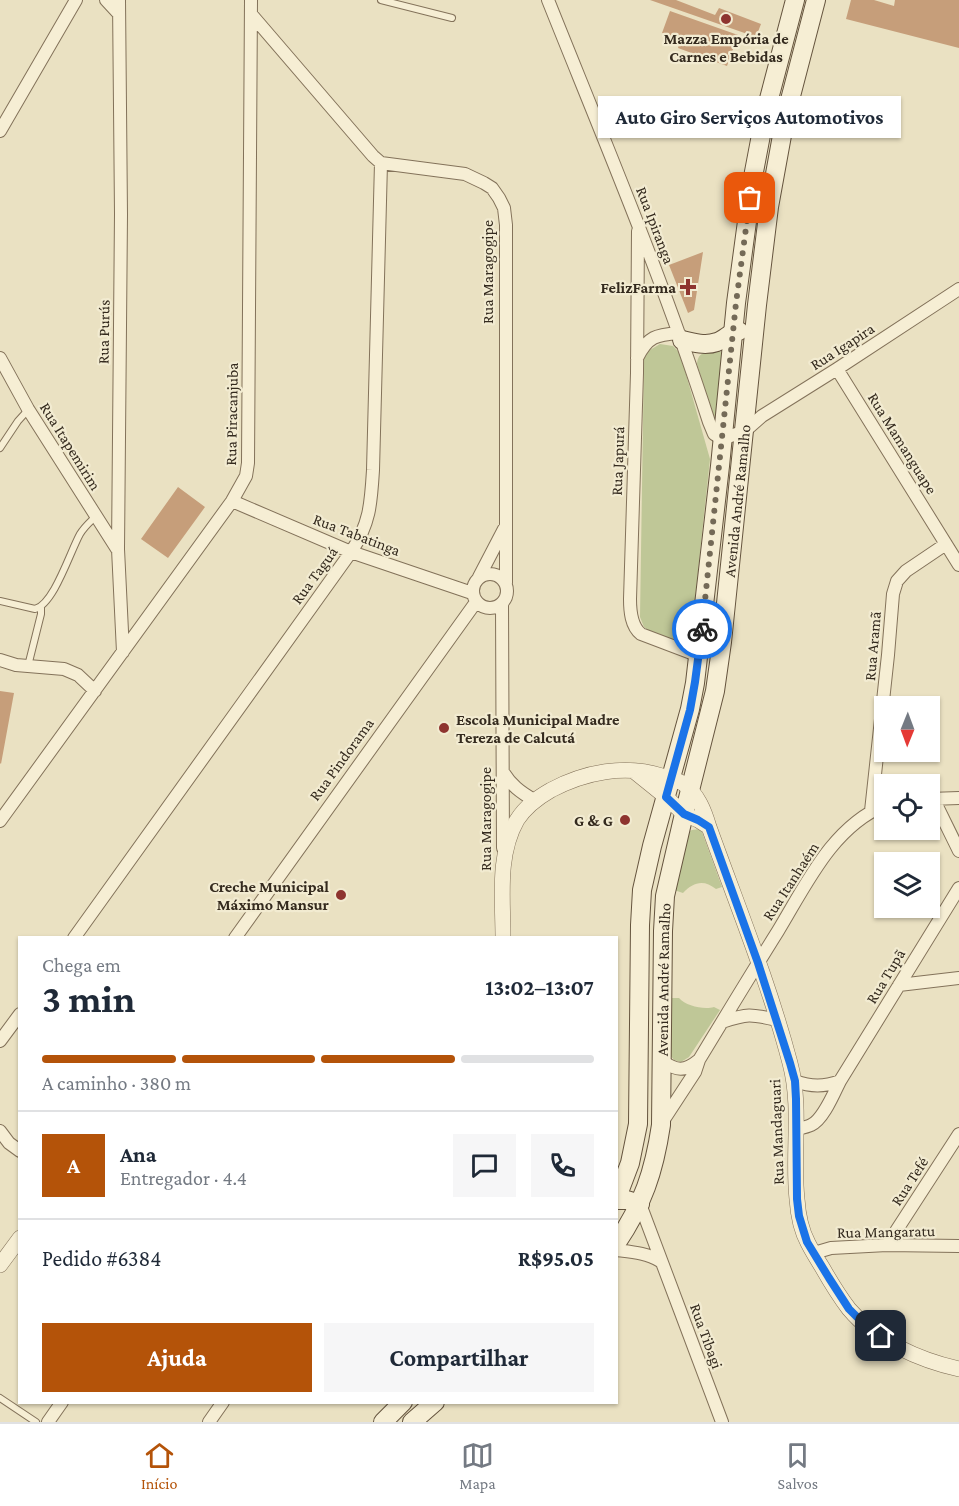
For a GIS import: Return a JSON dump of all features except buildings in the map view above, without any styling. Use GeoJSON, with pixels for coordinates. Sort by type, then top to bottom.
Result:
{"type":"FeatureCollection","features":[{"type":"Feature","properties":{"kind":"main road","name":"Avenida André Ramalho"},"geometry":{"type":"LineString","coordinates":[[618,1195],[630,1163],[638,1124],[641,903],[645,877],[690,710],[699,656],[734,331],[755,166],[765,114],[795,0]]}},
{"type":"Feature","properties":{"kind":"main road","name":"Avenida André Ramalho"},"geometry":{"type":"LineString","coordinates":[[618,1241],[640,1204],[652,1171],[661,1125],[663,921],[668,883],[715,691],[769,207],[785,119],[816,0]]}},
{"type":"Feature","properties":{"kind":"main road"},"geometry":{"type":"LineString","coordinates":[[681,337],[699,344],[709,344],[718,342],[734,331],[749,332],[754,336]]}},
{"type":"Feature","properties":{"kind":"main road"},"geometry":{"type":"LineString","coordinates":[[645,877],[668,883]]}},
{"type":"Feature","properties":{"kind":"main road"},"geometry":{"type":"LineString","coordinates":[[618,1200],[640,1204]]}},
{"type":"Feature","properties":{"kind":"main road"},"geometry":{"type":"LineString","coordinates":[[383,1422],[401,1404]]}},
{"type":"Feature","properties":{"kind":"main road"},"geometry":{"type":"LineString","coordinates":[[412,1422],[433,1404]]}},
{"type":"Feature","properties":{"kind":"street"},"geometry":{"type":"LineString","coordinates":[[0,131],[76,0]]}},
{"type":"Feature","properties":{"kind":"street","name":"Rua Purús"},"geometry":{"type":"LineString","coordinates":[[106,0],[119,6],[121,214],[118,549],[123,652]]}},
{"type":"Feature","properties":{"kind":"street","name":"Rua Piracanjuba"},"geometry":{"type":"LineString","coordinates":[[0,821],[232,501],[246,476],[248,463],[251,0]]}},
{"type":"Feature","properties":{"kind":"street","name":"Rua Ipiranga"},"geometry":{"type":"LineString","coordinates":[[548,0],[638,224],[681,337],[709,422],[714,434],[722,439]]}},
{"type":"Feature","properties":{"kind":"street"},"geometry":{"type":"LineString","coordinates":[[251,14],[381,163]]}},
{"type":"Feature","properties":{"kind":"street","name":"Rua Maragogipe"},"geometry":{"type":"LineString","coordinates":[[381,163],[465,174],[492,188],[504,208],[506,225],[506,584]]}},
{"type":"Feature","properties":{"kind":"street","name":"Rua Taguá"},"geometry":{"type":"LineString","coordinates":[[75,936],[351,552],[366,525],[371,501],[381,163]]}},
{"type":"Feature","properties":{"kind":"street","name":"Rua Japurá"},"geometry":{"type":"LineString","coordinates":[[638,224],[637,359],[630,609],[636,631],[699,656]]}},
{"type":"Feature","properties":{"kind":"street","name":"Rua Igapira"},"geometry":{"type":"LineString","coordinates":[[745,431],[762,416],[959,290]]}},
{"type":"Feature","properties":{"kind":"street"},"geometry":{"type":"LineString","coordinates":[[637,359],[644,346],[661,334],[681,337]]}},
{"type":"Feature","properties":{"kind":"street","name":"Rua Itapemirim"},"geometry":{"type":"LineString","coordinates":[[0,358],[28,409],[118,549]]}},
{"type":"Feature","properties":{"kind":"street","name":"Rua Mamanguape"},"geometry":{"type":"LineString","coordinates":[[837,369],[959,565]]}},
{"type":"Feature","properties":{"kind":"street"},"geometry":{"type":"LineString","coordinates":[[722,439],[745,431]]}},
{"type":"Feature","properties":{"kind":"street","name":"Rua Tabatinga"},"geometry":{"type":"LineString","coordinates":[[232,501],[351,552],[474,598]]}},
{"type":"Feature","properties":{"kind":"street","name":"Rua Maragogipe"},"geometry":{"type":"LineString","coordinates":[[479,577],[505,528]]}},
{"type":"Feature","properties":{"kind":"street","name":"Rua Aramã"},"geometry":{"type":"LineString","coordinates":[[871,811],[893,594],[897,581],[906,571],[946,544]]}},
{"type":"Feature","properties":{"kind":"street"},"geometry":{"type":"LineString","coordinates":[[485,574],[497,575],[506,584],[507,596],[502,604],[495,608],[483,608],[474,598],[472,587],[479,577],[485,574]]}},
{"type":"Feature","properties":{"kind":"street","name":"Rua Pindorama"},"geometry":{"type":"LineString","coordinates":[[236,936],[474,598]]}},
{"type":"Feature","properties":{"kind":"street","name":"Rua Maragogipe"},"geometry":{"type":"LineString","coordinates":[[502,604],[503,936]]}},
{"type":"Feature","properties":{"kind":"street"},"geometry":{"type":"LineString","coordinates":[[489,609],[503,629]]}},
{"type":"Feature","properties":{"kind":"street"},"geometry":{"type":"LineString","coordinates":[[0,660],[16,665],[73,671],[95,691]]}},
{"type":"Feature","properties":{"kind":"street"},"geometry":{"type":"LineString","coordinates":[[503,771],[515,788],[534,800]]}},
{"type":"Feature","properties":{"kind":"street"},"geometry":{"type":"LineString","coordinates":[[503,866],[512,830],[534,800],[578,778],[597,772],[634,771],[671,779],[690,789]]}},
{"type":"Feature","properties":{"kind":"street"},"geometry":{"type":"LineString","coordinates":[[634,771],[684,814],[709,827]]}},
{"type":"Feature","properties":{"kind":"street","name":"Rua Mandaguari"},"geometry":{"type":"LineString","coordinates":[[690,789],[704,809],[758,963],[795,1081],[797,1199],[807,1242],[849,1309],[862,1322],[899,1348],[938,1364],[959,1369]]}},
{"type":"Feature","properties":{"kind":"street"},"geometry":{"type":"LineString","coordinates":[[940,798],[959,798]]}},
{"type":"Feature","properties":{"kind":"street","name":"Rua Itanhaém"},"geometry":{"type":"LineString","coordinates":[[661,1125],[824,856],[856,822],[874,810]]}},
{"type":"Feature","properties":{"kind":"street"},"geometry":{"type":"LineString","coordinates":[[940,815],[959,852]]}},
{"type":"Feature","properties":{"kind":"street","name":"Rua Tupã"},"geometry":{"type":"LineString","coordinates":[[796,1128],[818,1121],[840,1081],[959,888]]}},
{"type":"Feature","properties":{"kind":"street"},"geometry":{"type":"LineString","coordinates":[[899,985],[959,978]]}},
{"type":"Feature","properties":{"kind":"street"},"geometry":{"type":"LineString","coordinates":[[722,1022],[751,1015],[777,1020]]}},
{"type":"Feature","properties":{"kind":"street"},"geometry":{"type":"LineString","coordinates":[[0,1041],[18,1017]]}},
{"type":"Feature","properties":{"kind":"street"},"geometry":{"type":"LineString","coordinates":[[662,1061],[678,1069],[689,1067],[699,1060]]}},
{"type":"Feature","properties":{"kind":"street"},"geometry":{"type":"LineString","coordinates":[[795,1081],[807,1086],[817,1086],[840,1081]]}},
{"type":"Feature","properties":{"kind":"street"},"geometry":{"type":"LineString","coordinates":[[0,1131],[9,1143],[18,1150]]}},
{"type":"Feature","properties":{"kind":"street","name":"Rua Tefé"},"geometry":{"type":"LineString","coordinates":[[888,1245],[959,1134]]}},
{"type":"Feature","properties":{"kind":"street","name":"Rua Tibagi"},"geometry":{"type":"LineString","coordinates":[[640,1204],[722,1422]]}},
{"type":"Feature","properties":{"kind":"street"},"geometry":{"type":"LineString","coordinates":[[0,1265],[18,1241]]}},
{"type":"Feature","properties":{"kind":"street","name":"Rua Mangaratu"},"geometry":{"type":"LineString","coordinates":[[814,1253],[831,1248],[888,1245],[959,1246]]}},
{"type":"Feature","properties":{"kind":"street"},"geometry":{"type":"LineString","coordinates":[[618,1250],[643,1254],[660,1261]]}},
{"type":"Feature","properties":{"kind":"street"},"geometry":{"type":"LineString","coordinates":[[48,1422],[61,1404]]}},
{"type":"Feature","properties":{"kind":"street"},"geometry":{"type":"LineString","coordinates":[[209,1422],[222,1404]]}},
{"type":"Feature","properties":{"kind":"lane"},"geometry":{"type":"LineString","coordinates":[[381,0],[452,18]]}},
{"type":"Feature","properties":{"kind":"lane"},"geometry":{"type":"LineString","coordinates":[[0,448],[28,409]]}},
{"type":"Feature","properties":{"kind":"lane"},"geometry":{"type":"LineString","coordinates":[[0,601],[35,609],[41,608],[60,579],[81,531],[96,516]]}},
{"type":"Feature","properties":{"kind":"lane"},"geometry":{"type":"LineString","coordinates":[[28,666],[41,608]]}},
{"type":"Feature","properties":{"kind":"lane"},"geometry":{"type":"LineString","coordinates":[[0,1398],[36,1422]]}},
{"type":"Feature","properties":{"kind":"green space"},"geometry":{"type":"Polygon","coordinates":[[[660,344],[673,346],[680,353],[710,459],[691,637],[687,642],[680,643],[648,630],[644,627],[640,617],[644,358],[650,350],[660,344]]]}},
{"type":"Feature","properties":{"kind":"green space"},"geometry":{"type":"Polygon","coordinates":[[[716,350],[721,352],[723,357],[716,419],[712,413],[697,364],[701,355],[716,350]]]}},
{"type":"Feature","properties":{"kind":"green space"},"geometry":{"type":"Polygon","coordinates":[[[699,829],[722,887],[716,889],[699,883],[683,893],[674,890],[688,832],[699,829]]]}},
{"type":"Feature","properties":{"kind":"green space"},"geometry":{"type":"Polygon","coordinates":[[[670,998],[679,998],[695,1007],[714,1007],[720,1010],[689,1057],[681,1062],[674,1060],[670,1055],[670,998]]]}},
{"type":"Feature","properties":{"kind":"way so far"},"geometry":{"type":"LineString","coordinates":[[702,629],[736,303],[750,198]]}},
{"type":"Feature","properties":{"kind":"place","name":"Mazza Empória de Carnes e Bebidas"},"geometry":{"type":"Point","coordinates":[726,19]}},
{"type":"Feature","properties":{"kind":"place","name":"Auto Giro Serviços Automotivos"},"geometry":{"type":"Point","coordinates":[750,198]}},
{"type":"Feature","properties":{"kind":"place","name":"FelizFarma"},"geometry":{"type":"Point","coordinates":[688,287]}},
{"type":"Feature","properties":{"kind":"place","name":"Escola Municipal Madre Tereza de Calcutá"},"geometry":{"type":"Point","coordinates":[444,728]}},
{"type":"Feature","properties":{"kind":"place","name":"G & G"},"geometry":{"type":"Point","coordinates":[625,820]}},
{"type":"Feature","properties":{"kind":"place","name":"Creche Municipal Máximo Mansur"},"geometry":{"type":"Point","coordinates":[341,895]}},
{"type":"Feature","properties":{"kind":"route"},"geometry":{"type":"LineString","coordinates":[[702,629],[690,710],[666,797],[684,814],[709,827],[777,1020],[795,1081],[797,1199],[799,1216],[807,1242],[849,1309],[881,1336]]}}]}
